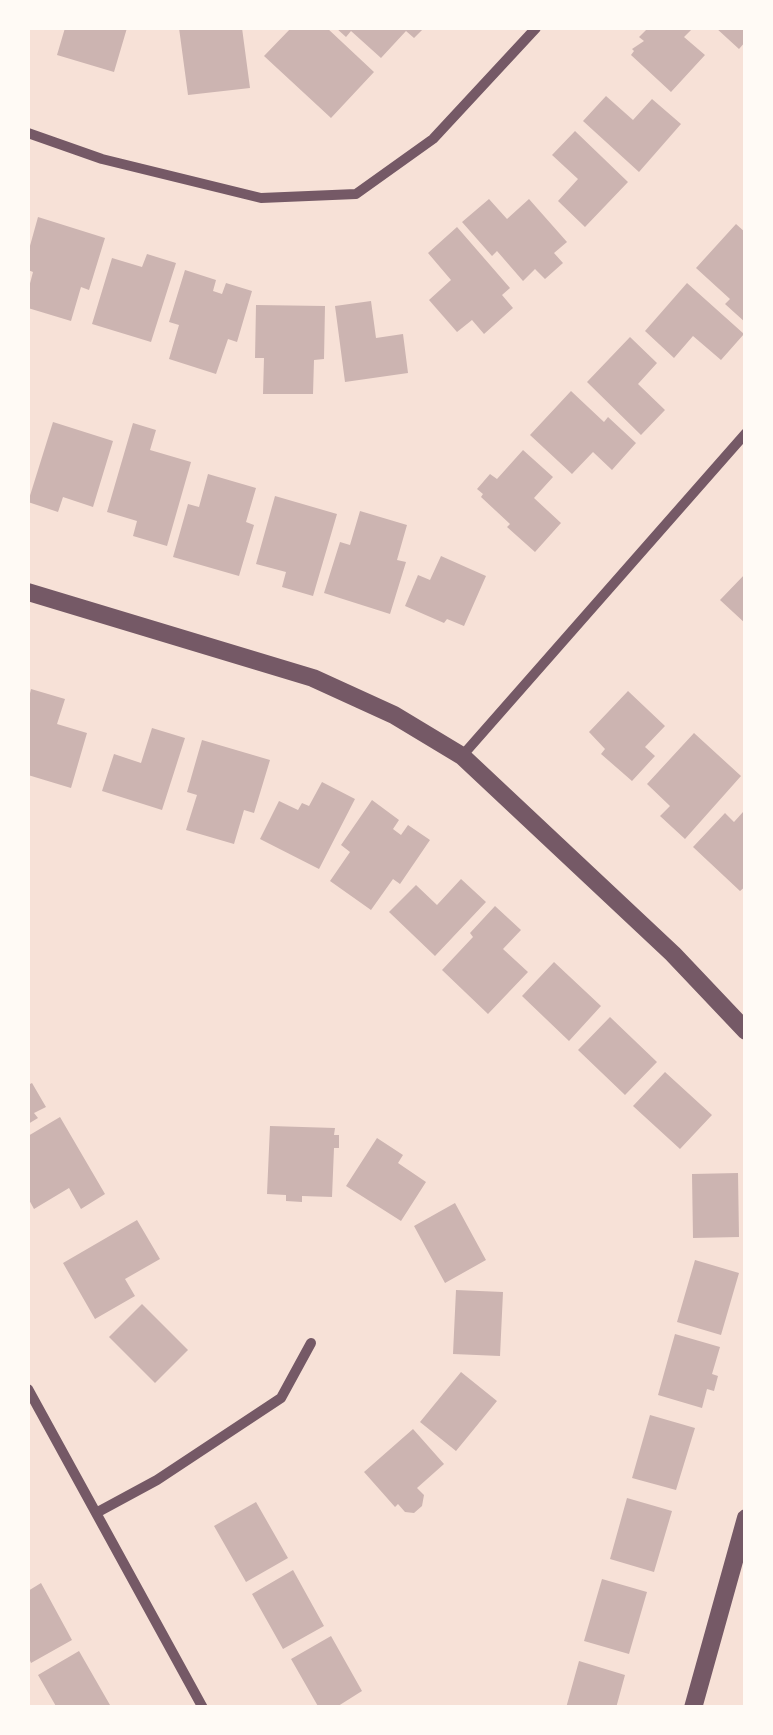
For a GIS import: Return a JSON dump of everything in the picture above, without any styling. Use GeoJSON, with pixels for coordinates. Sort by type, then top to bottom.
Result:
{"type":"FeatureCollection","features":[{"type":"Feature","properties":{"kind":"street"},"geometry":{"type":"LineString","coordinates":[[28,133],[102,159],[261,198],[356,194],[433,139],[536,28]]}},
{"type":"Feature","properties":{"kind":"street"},"geometry":{"type":"LineString","coordinates":[[462,756],[746,432]]}},
{"type":"Feature","properties":{"kind":"street"},"geometry":{"type":"LineString","coordinates":[[28,592],[312,678],[394,716],[462,756],[660,941],[746,1031]]}},
{"type":"Feature","properties":{"kind":"street"},"geometry":{"type":"LineString","coordinates":[[96,1513],[157,1480],[281,1398],[312,1344]]}},
{"type":"Feature","properties":{"kind":"street"},"geometry":{"type":"LineString","coordinates":[[28,1389],[203,1708]]}},
{"type":"Feature","properties":{"kind":"street"},"geometry":{"type":"LineString","coordinates":[[692,1708],[746,1518]]}},
{"type":"Feature","properties":{"kind":"building"},"geometry":{"type":"Polygon","coordinates":[[[65,28],[127,28],[114,72],[57,55],[65,28]]]}},
{"type":"Feature","properties":{"kind":"building"},"geometry":{"type":"Polygon","coordinates":[[[179,28],[242,28],[250,88],[188,95],[179,28]]]}},
{"type":"Feature","properties":{"kind":"building"},"geometry":{"type":"Polygon","coordinates":[[[291,28],[327,28],[374,72],[331,118],[264,56],[291,28]]]}},
{"type":"Feature","properties":{"kind":"building"},"geometry":{"type":"Polygon","coordinates":[[[336,28],[424,28],[414,38],[406,31],[381,58],[351,31],[346,37],[336,28]]]}},
{"type":"Feature","properties":{"kind":"building"},"geometry":{"type":"Polygon","coordinates":[[[648,28],[693,28],[684,37],[705,55],[671,92],[631,55],[632,49],[644,41],[639,37],[648,28]]]}},
{"type":"Feature","properties":{"kind":"building"},"geometry":{"type":"Polygon","coordinates":[[[716,28],[746,28],[746,41],[739,49],[716,28]]]}},
{"type":"Feature","properties":{"kind":"building"},"geometry":{"type":"Polygon","coordinates":[[[606,96],[633,120],[652,99],[681,124],[639,172],[583,121],[606,96]]]}},
{"type":"Feature","properties":{"kind":"building"},"geometry":{"type":"Polygon","coordinates":[[[575,131],[628,182],[585,227],[558,201],[578,179],[552,155],[575,131]]]}},
{"type":"Feature","properties":{"kind":"building"},"geometry":{"type":"Polygon","coordinates":[[[489,199],[507,219],[529,199],[567,242],[554,253],[563,263],[545,279],[535,269],[523,281],[497,251],[492,256],[462,222],[489,199]]]}},
{"type":"Feature","properties":{"kind":"building"},"geometry":{"type":"Polygon","coordinates":[[[38,217],[105,238],[89,290],[81,287],[71,321],[28,308],[33,272],[28,270],[28,253],[38,217]]]}},
{"type":"Feature","properties":{"kind":"building"},"geometry":{"type":"Polygon","coordinates":[[[736,224],[746,233],[746,323],[725,304],[730,299],[696,268],[736,224]]]}},
{"type":"Feature","properties":{"kind":"building"},"geometry":{"type":"Polygon","coordinates":[[[457,227],[510,288],[502,295],[513,308],[484,334],[472,320],[457,332],[429,300],[451,280],[428,253],[457,227]]]}},
{"type":"Feature","properties":{"kind":"building"},"geometry":{"type":"Polygon","coordinates":[[[147,254],[176,263],[151,342],[92,324],[112,258],[142,267],[147,254]]]}},
{"type":"Feature","properties":{"kind":"building"},"geometry":{"type":"Polygon","coordinates":[[[185,270],[216,280],[213,291],[222,294],[226,283],[252,291],[237,342],[228,339],[216,374],[169,359],[179,325],[169,322],[185,270]]]}},
{"type":"Feature","properties":{"kind":"building"},"geometry":{"type":"Polygon","coordinates":[[[687,283],[744,334],[721,360],[693,336],[674,358],[645,331],[687,283]]]}},
{"type":"Feature","properties":{"kind":"building"},"geometry":{"type":"Polygon","coordinates":[[[371,301],[376,338],[403,334],[408,373],[345,382],[335,306],[371,301]]]}},
{"type":"Feature","properties":{"kind":"building"},"geometry":{"type":"Polygon","coordinates":[[[256,305],[325,306],[324,359],[314,360],[313,394],[263,394],[264,358],[255,358],[256,305]]]}},
{"type":"Feature","properties":{"kind":"building"},"geometry":{"type":"Polygon","coordinates":[[[630,337],[657,363],[638,384],[665,410],[641,435],[587,382],[630,337]]]}},
{"type":"Feature","properties":{"kind":"building"},"geometry":{"type":"Polygon","coordinates":[[[571,391],[604,422],[608,417],[636,443],[612,470],[593,452],[572,474],[530,435],[571,391]]]}},
{"type":"Feature","properties":{"kind":"building"},"geometry":{"type":"Polygon","coordinates":[[[53,422],[113,441],[93,507],[63,497],[58,512],[28,502],[53,422]]]}},
{"type":"Feature","properties":{"kind":"building"},"geometry":{"type":"Polygon","coordinates":[[[133,423],[156,430],[150,450],[191,462],[167,546],[133,536],[137,521],[107,512],[133,423]]]}},
{"type":"Feature","properties":{"kind":"building"},"geometry":{"type":"Polygon","coordinates":[[[523,450],[553,477],[534,498],[561,523],[535,552],[507,527],[510,524],[477,489],[490,474],[497,479],[523,450]]]}},
{"type":"Feature","properties":{"kind":"building"},"geometry":{"type":"Polygon","coordinates":[[[208,474],[256,488],[246,522],[254,525],[239,576],[173,557],[188,504],[199,507],[208,474]]]}},
{"type":"Feature","properties":{"kind":"building"},"geometry":{"type":"Polygon","coordinates":[[[275,496],[337,514],[313,596],[282,587],[286,572],[256,564],[275,496]]]}},
{"type":"Feature","properties":{"kind":"building"},"geometry":{"type":"Polygon","coordinates":[[[360,511],[407,525],[397,560],[406,562],[390,614],[324,593],[340,542],[350,545],[360,511]]]}},
{"type":"Feature","properties":{"kind":"building"},"geometry":{"type":"Polygon","coordinates":[[[441,556],[486,576],[464,626],[447,619],[444,623],[405,606],[418,575],[430,580],[441,556]]]}},
{"type":"Feature","properties":{"kind":"building"},"geometry":{"type":"Polygon","coordinates":[[[746,573],[746,624],[720,600],[746,573]]]}},
{"type":"Feature","properties":{"kind":"building"},"geometry":{"type":"Polygon","coordinates":[[[31,689],[65,699],[57,724],[87,733],[71,788],[28,775],[31,689]]]}},
{"type":"Feature","properties":{"kind":"building"},"geometry":{"type":"Polygon","coordinates":[[[628,691],[665,726],[645,747],[655,756],[632,781],[601,754],[605,749],[589,732],[628,691]]]}},
{"type":"Feature","properties":{"kind":"building"},"geometry":{"type":"Polygon","coordinates":[[[152,728],[185,738],[162,810],[102,791],[114,754],[141,763],[152,728]]]}},
{"type":"Feature","properties":{"kind":"building"},"geometry":{"type":"Polygon","coordinates":[[[694,733],[741,776],[685,839],[660,816],[670,806],[647,784],[694,733]]]}},
{"type":"Feature","properties":{"kind":"building"},"geometry":{"type":"Polygon","coordinates":[[[202,740],[270,760],[254,813],[244,810],[234,844],[186,830],[197,795],[187,792],[202,740]]]}},
{"type":"Feature","properties":{"kind":"building"},"geometry":{"type":"Polygon","coordinates":[[[322,782],[355,799],[319,869],[260,839],[279,801],[298,810],[302,803],[309,806],[322,782]]]}},
{"type":"Feature","properties":{"kind":"building"},"geometry":{"type":"Polygon","coordinates":[[[372,800],[399,820],[393,829],[401,835],[408,825],[430,840],[400,884],[393,879],[371,910],[330,881],[350,852],[341,845],[372,800]]]}},
{"type":"Feature","properties":{"kind":"building"},"geometry":{"type":"Polygon","coordinates":[[[743,812],[746,886],[740,891],[693,847],[725,813],[734,822],[743,812]]]}},
{"type":"Feature","properties":{"kind":"building"},"geometry":{"type":"Polygon","coordinates":[[[461,879],[486,902],[435,956],[389,912],[416,885],[437,905],[461,879]]]}},
{"type":"Feature","properties":{"kind":"building"},"geometry":{"type":"Polygon","coordinates":[[[495,906],[521,930],[503,949],[528,972],[488,1014],[442,970],[495,906]]]}},
{"type":"Feature","properties":{"kind":"building"},"geometry":{"type":"Polygon","coordinates":[[[554,962],[601,1006],[569,1041],[522,996],[554,962]]]}},
{"type":"Feature","properties":{"kind":"building"},"geometry":{"type":"Polygon","coordinates":[[[610,1017],[657,1062],[625,1095],[578,1050],[610,1017]]]}},
{"type":"Feature","properties":{"kind":"building"},"geometry":{"type":"Polygon","coordinates":[[[665,1072],[712,1115],[680,1149],[633,1106],[665,1072]]]}},
{"type":"Feature","properties":{"kind":"building"},"geometry":{"type":"Polygon","coordinates":[[[32,1083],[46,1107],[34,1113],[38,1118],[28,1124],[28,1085],[32,1083]]]}},
{"type":"Feature","properties":{"kind":"building"},"geometry":{"type":"Polygon","coordinates":[[[60,1117],[105,1194],[81,1209],[69,1188],[34,1209],[28,1198],[28,1136],[60,1117]]]}},
{"type":"Feature","properties":{"kind":"building"},"geometry":{"type":"Polygon","coordinates":[[[270,1126],[335,1128],[339,1148],[334,1148],[332,1197],[302,1196],[302,1202],[286,1201],[286,1195],[267,1194],[270,1126]]]}},
{"type":"Feature","properties":{"kind":"building"},"geometry":{"type":"Polygon","coordinates":[[[377,1138],[403,1155],[398,1163],[426,1182],[401,1221],[346,1186],[377,1138]]]}},
{"type":"Feature","properties":{"kind":"building"},"geometry":{"type":"Polygon","coordinates":[[[738,1173],[739,1237],[693,1238],[692,1174],[738,1173]]]}},
{"type":"Feature","properties":{"kind":"building"},"geometry":{"type":"Polygon","coordinates":[[[455,1203],[486,1260],[445,1283],[414,1226],[455,1203]]]}},
{"type":"Feature","properties":{"kind":"building"},"geometry":{"type":"Polygon","coordinates":[[[137,1220],[160,1259],[125,1279],[135,1296],[95,1319],[63,1263],[137,1220]]]}},
{"type":"Feature","properties":{"kind":"building"},"geometry":{"type":"Polygon","coordinates":[[[695,1260],[739,1273],[721,1335],[677,1322],[695,1260]]]}},
{"type":"Feature","properties":{"kind":"building"},"geometry":{"type":"Polygon","coordinates":[[[456,1290],[503,1292],[500,1356],[453,1354],[456,1290]]]}},
{"type":"Feature","properties":{"kind":"building"},"geometry":{"type":"Polygon","coordinates":[[[142,1304],[188,1350],[155,1383],[109,1337],[142,1304]]]}},
{"type":"Feature","properties":{"kind":"building"},"geometry":{"type":"Polygon","coordinates":[[[675,1334],[720,1347],[712,1374],[718,1376],[714,1391],[707,1389],[702,1408],[658,1395],[675,1334]]]}},
{"type":"Feature","properties":{"kind":"building"},"geometry":{"type":"Polygon","coordinates":[[[461,1372],[497,1401],[456,1451],[420,1422],[461,1372]]]}},
{"type":"Feature","properties":{"kind":"building"},"geometry":{"type":"Polygon","coordinates":[[[650,1415],[695,1428],[676,1490],[632,1478],[650,1415]]]}},
{"type":"Feature","properties":{"kind":"building"},"geometry":{"type":"Polygon","coordinates":[[[413,1429],[444,1464],[417,1488],[424,1495],[422,1506],[414,1513],[405,1512],[398,1504],[395,1507],[364,1472],[413,1429]]]}},
{"type":"Feature","properties":{"kind":"building"},"geometry":{"type":"Polygon","coordinates":[[[627,1498],[672,1511],[654,1572],[610,1559],[627,1498]]]}},
{"type":"Feature","properties":{"kind":"building"},"geometry":{"type":"Polygon","coordinates":[[[256,1502],[288,1558],[246,1582],[214,1526],[256,1502]]]}},
{"type":"Feature","properties":{"kind":"building"},"geometry":{"type":"Polygon","coordinates":[[[293,1570],[324,1626],[283,1649],[252,1594],[293,1570]]]}},
{"type":"Feature","properties":{"kind":"building"},"geometry":{"type":"Polygon","coordinates":[[[602,1579],[647,1592],[629,1654],[584,1641],[602,1579]]]}},
{"type":"Feature","properties":{"kind":"building"},"geometry":{"type":"Polygon","coordinates":[[[41,1583],[72,1640],[31,1663],[28,1591],[41,1583]]]}},
{"type":"Feature","properties":{"kind":"building"},"geometry":{"type":"Polygon","coordinates":[[[331,1636],[362,1691],[335,1708],[319,1708],[291,1659],[331,1636]]]}},
{"type":"Feature","properties":{"kind":"building"},"geometry":{"type":"Polygon","coordinates":[[[79,1651],[110,1705],[107,1708],[57,1708],[38,1675],[79,1651]]]}},
{"type":"Feature","properties":{"kind":"building"},"geometry":{"type":"Polygon","coordinates":[[[579,1661],[625,1675],[616,1708],[566,1708],[579,1661]]]}}]}
